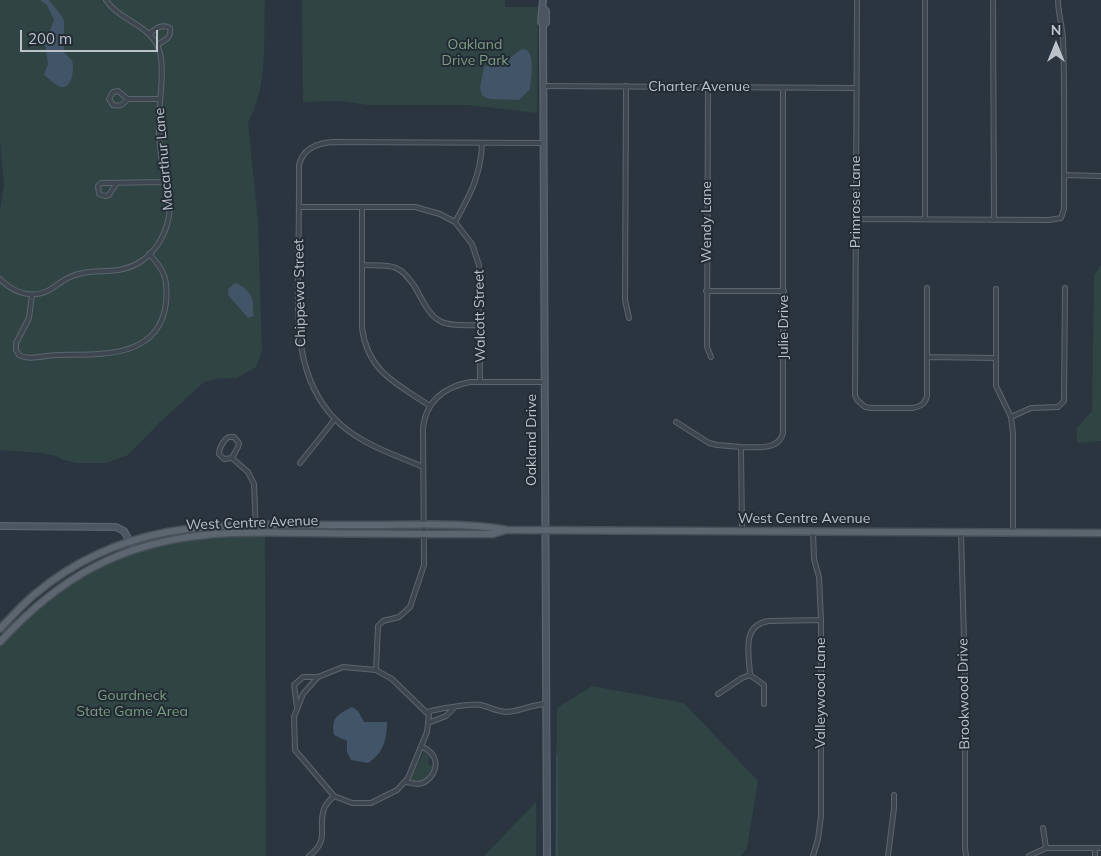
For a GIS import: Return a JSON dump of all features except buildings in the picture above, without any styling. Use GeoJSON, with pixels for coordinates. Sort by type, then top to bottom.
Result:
{"type":"FeatureCollection","features":[{"type":"Feature","properties":{"kind":"main road","name":"Oakland Drive"},"geometry":{"type":"LineString","coordinates":[[543,0],[541,22],[543,24],[547,856]]}},
{"type":"Feature","properties":{"kind":"main road"},"geometry":{"type":"LineString","coordinates":[[0,526],[116,527],[122,529],[134,549]]}},
{"type":"Feature","properties":{"kind":"main road","name":"West Centre Avenue"},"geometry":{"type":"LineString","coordinates":[[0,629],[35,594],[86,559],[130,540],[171,530],[198,526],[470,526],[507,530],[1101,533]]}},
{"type":"Feature","properties":{"kind":"main road","name":"West Centre Avenue"},"geometry":{"type":"LineString","coordinates":[[0,642],[26,615],[57,589],[93,567],[134,549],[170,540],[206,534],[493,534],[507,530]]}},
{"type":"Feature","properties":{"kind":"street","name":"Macarthur Lane"},"geometry":{"type":"LineString","coordinates":[[32,295],[45,292],[72,276],[120,270],[139,262],[158,244],[166,228],[170,206],[159,132],[162,62],[157,45],[149,34],[114,10],[106,0]]}},
{"type":"Feature","properties":{"kind":"street","name":"Primrose Lane"},"geometry":{"type":"LineString","coordinates":[[857,0],[855,395],[859,402],[865,407],[871,408],[913,408],[923,404],[927,396],[927,357]]}},
{"type":"Feature","properties":{"kind":"street"},"geometry":{"type":"LineString","coordinates":[[925,0],[925,219]]}},
{"type":"Feature","properties":{"kind":"street"},"geometry":{"type":"LineString","coordinates":[[992,0],[994,219]]}},
{"type":"Feature","properties":{"kind":"street"},"geometry":{"type":"LineString","coordinates":[[856,219],[1049,220],[1061,218],[1064,208],[1063,36],[1058,11],[1058,0]]}},
{"type":"Feature","properties":{"kind":"street"},"geometry":{"type":"LineString","coordinates":[[149,34],[160,26],[165,25],[170,28],[171,34],[169,38],[157,45]]}},
{"type":"Feature","properties":{"kind":"street","name":"Charter Avenue"},"geometry":{"type":"LineString","coordinates":[[542,86],[856,88]]}},
{"type":"Feature","properties":{"kind":"street"},"geometry":{"type":"LineString","coordinates":[[626,86],[625,300],[629,318]]}},
{"type":"Feature","properties":{"kind":"street","name":"Wendy Lane"},"geometry":{"type":"LineString","coordinates":[[708,86],[706,347],[711,357]]}},
{"type":"Feature","properties":{"kind":"street","name":"Julie Drive"},"geometry":{"type":"LineString","coordinates":[[741,447],[770,446],[778,443],[782,437],[784,291],[783,88]]}},
{"type":"Feature","properties":{"kind":"street"},"geometry":{"type":"LineString","coordinates":[[128,99],[118,106],[113,105],[109,99],[113,92],[118,91],[128,99],[159,99]]}},
{"type":"Feature","properties":{"kind":"street","name":"Chippewa Street"},"geometry":{"type":"LineString","coordinates":[[423,467],[361,439],[335,419],[313,388],[301,349],[298,322],[299,165],[308,149],[317,144],[333,142],[482,143]]}},
{"type":"Feature","properties":{"kind":"street"},"geometry":{"type":"LineString","coordinates":[[299,207],[415,207],[440,214],[456,222],[469,198],[479,170],[482,143],[543,143]]}},
{"type":"Feature","properties":{"kind":"street"},"geometry":{"type":"LineString","coordinates":[[1064,175],[1101,176]]}},
{"type":"Feature","properties":{"kind":"street"},"geometry":{"type":"LineString","coordinates":[[116,184],[109,196],[99,194],[98,186],[100,182],[116,184],[165,182]]}},
{"type":"Feature","properties":{"kind":"street"},"geometry":{"type":"LineString","coordinates":[[362,207],[362,328],[366,347],[374,363],[387,376],[430,406]]}},
{"type":"Feature","properties":{"kind":"street","name":"Walcott Street"},"geometry":{"type":"LineString","coordinates":[[456,222],[465,233],[477,255],[480,275],[480,382]]}},
{"type":"Feature","properties":{"kind":"street"},"geometry":{"type":"LineString","coordinates":[[0,279],[12,289],[32,295],[29,318],[16,343],[16,350],[19,356],[109,354],[144,341],[162,320],[165,310],[167,284],[162,268],[149,254]]}},
{"type":"Feature","properties":{"kind":"street"},"geometry":{"type":"LineString","coordinates":[[362,265],[390,266],[404,273],[434,319],[452,325],[481,325]]}},
{"type":"Feature","properties":{"kind":"street"},"geometry":{"type":"LineString","coordinates":[[927,288],[927,357],[996,358]]}},
{"type":"Feature","properties":{"kind":"street"},"geometry":{"type":"LineString","coordinates":[[1011,418],[1031,408],[1058,407],[1064,401],[1065,288]]}},
{"type":"Feature","properties":{"kind":"street"},"geometry":{"type":"LineString","coordinates":[[996,289],[996,386],[1011,418],[1013,434],[1013,533]]}},
{"type":"Feature","properties":{"kind":"street"},"geometry":{"type":"LineString","coordinates":[[706,291],[784,291]]}},
{"type":"Feature","properties":{"kind":"street"},"geometry":{"type":"LineString","coordinates":[[376,670],[378,626],[384,621],[399,617],[410,607],[424,565],[423,438],[424,421],[430,406],[443,392],[452,387],[470,382],[544,382]]}},
{"type":"Feature","properties":{"kind":"street"},"geometry":{"type":"LineString","coordinates":[[300,463],[335,419]]}},
{"type":"Feature","properties":{"kind":"street"},"geometry":{"type":"LineString","coordinates":[[676,422],[709,443],[717,446],[741,447],[742,531]]}},
{"type":"Feature","properties":{"kind":"street"},"geometry":{"type":"LineString","coordinates":[[232,458],[239,443],[234,437],[229,437],[219,450],[219,454],[224,459],[232,458],[248,472],[254,484],[256,533]]}},
{"type":"Feature","properties":{"kind":"street","name":"Valleywood Lane"},"geometry":{"type":"LineString","coordinates":[[813,531],[814,559],[820,577],[821,620],[821,816],[818,839],[813,856]]}},
{"type":"Feature","properties":{"kind":"street","name":"Brookwood Drive"},"geometry":{"type":"LineString","coordinates":[[961,532],[965,675],[966,856]]}},
{"type":"Feature","properties":{"kind":"street"},"geometry":{"type":"LineString","coordinates":[[750,675],[749,634],[754,627],[769,621],[821,620]]}},
{"type":"Feature","properties":{"kind":"street"},"geometry":{"type":"LineString","coordinates":[[297,708],[294,685],[303,677],[318,677],[343,667],[376,670],[392,679],[430,715],[422,746],[408,778],[397,790],[371,803],[352,803],[334,796],[295,750],[294,717],[303,694],[318,677]]}},
{"type":"Feature","properties":{"kind":"street"},"geometry":{"type":"LineString","coordinates":[[718,694],[742,678],[750,675]]}},
{"type":"Feature","properties":{"kind":"street"},"geometry":{"type":"LineString","coordinates":[[750,675],[764,685],[764,704]]}},
{"type":"Feature","properties":{"kind":"street"},"geometry":{"type":"LineString","coordinates":[[427,712],[442,708],[479,704],[506,712],[546,704]]}},
{"type":"Feature","properties":{"kind":"street"},"geometry":{"type":"LineString","coordinates":[[428,723],[446,716],[454,708]]}},
{"type":"Feature","properties":{"kind":"street"},"geometry":{"type":"LineString","coordinates":[[405,782],[418,784],[429,779],[434,770],[435,760],[429,750],[422,746]]}},
{"type":"Feature","properties":{"kind":"street"},"geometry":{"type":"LineString","coordinates":[[888,856],[894,795]]}},
{"type":"Feature","properties":{"kind":"street"},"geometry":{"type":"LineString","coordinates":[[309,856],[318,849],[323,833],[323,810],[334,796]]}},
{"type":"Feature","properties":{"kind":"street"},"geometry":{"type":"LineString","coordinates":[[1043,828],[1046,848]]}},
{"type":"Feature","properties":{"kind":"street"},"geometry":{"type":"LineString","coordinates":[[1029,856],[1046,848],[1101,848]]}},
{"type":"Feature","properties":{"kind":"street"},"geometry":{"type":"LineString","coordinates":[[1095,848],[1095,856]]}},
{"type":"Feature","properties":{"kind":"green space"},"geometry":{"type":"Polygon","coordinates":[[[0,0],[265,0],[262,78],[255,108],[248,122],[258,221],[262,351],[256,367],[237,378],[220,378],[204,382],[158,424],[128,455],[107,463],[76,463],[41,453],[0,450],[0,210],[4,185],[0,142],[0,0]]]}},
{"type":"Feature","properties":{"kind":"green space","name":"Oakland Drive Park"},"geometry":{"type":"Polygon","coordinates":[[[302,0],[505,0],[505,7],[538,7],[537,113],[468,105],[368,105],[340,101],[303,102],[302,0]]]}},
{"type":"Feature","properties":{"kind":"green space"},"geometry":{"type":"Polygon","coordinates":[[[1101,265],[1101,441],[1077,443],[1077,428],[1092,411],[1094,275],[1101,265]]]}},
{"type":"Feature","properties":{"kind":"green space","name":"Gourdneck State Game Area"},"geometry":{"type":"Polygon","coordinates":[[[265,532],[266,856],[0,856],[0,642],[37,603],[79,572],[129,549],[174,537],[265,532]]]}},
{"type":"Feature","properties":{"kind":"green space"},"geometry":{"type":"Polygon","coordinates":[[[592,686],[684,703],[758,781],[747,848],[741,856],[555,856],[557,708],[592,686]]]}},
{"type":"Feature","properties":{"kind":"green space"},"geometry":{"type":"Polygon","coordinates":[[[424,751],[431,758],[428,760],[429,765],[433,765],[430,773],[422,781],[410,781],[410,779],[424,751]]]}},
{"type":"Feature","properties":{"kind":"green space"},"geometry":{"type":"Polygon","coordinates":[[[536,802],[536,856],[484,856],[536,802]]]}},
{"type":"Feature","properties":{"kind":"water"},"geometry":{"type":"Polygon","coordinates":[[[40,0],[49,0],[63,18],[64,52],[72,61],[73,68],[72,77],[65,87],[57,85],[44,75],[48,64],[45,44],[54,20],[47,5],[40,0]]]}},
{"type":"Feature","properties":{"kind":"water"},"geometry":{"type":"Polygon","coordinates":[[[522,49],[527,50],[531,58],[530,89],[519,100],[492,99],[482,95],[480,88],[484,67],[500,64],[522,49]]]}},
{"type":"Feature","properties":{"kind":"water"},"geometry":{"type":"Polygon","coordinates":[[[235,283],[249,293],[253,300],[254,316],[248,318],[228,295],[228,289],[235,283]]]}},
{"type":"Feature","properties":{"kind":"water"},"geometry":{"type":"Polygon","coordinates":[[[352,707],[358,711],[364,722],[387,722],[381,751],[368,763],[351,760],[347,752],[347,741],[334,735],[334,720],[342,712],[352,707]]]}},
{"type":"Feature","properties":{"kind":"waterway"},"geometry":{"type":"LineString","coordinates":[[557,755],[557,856]]}}]}
